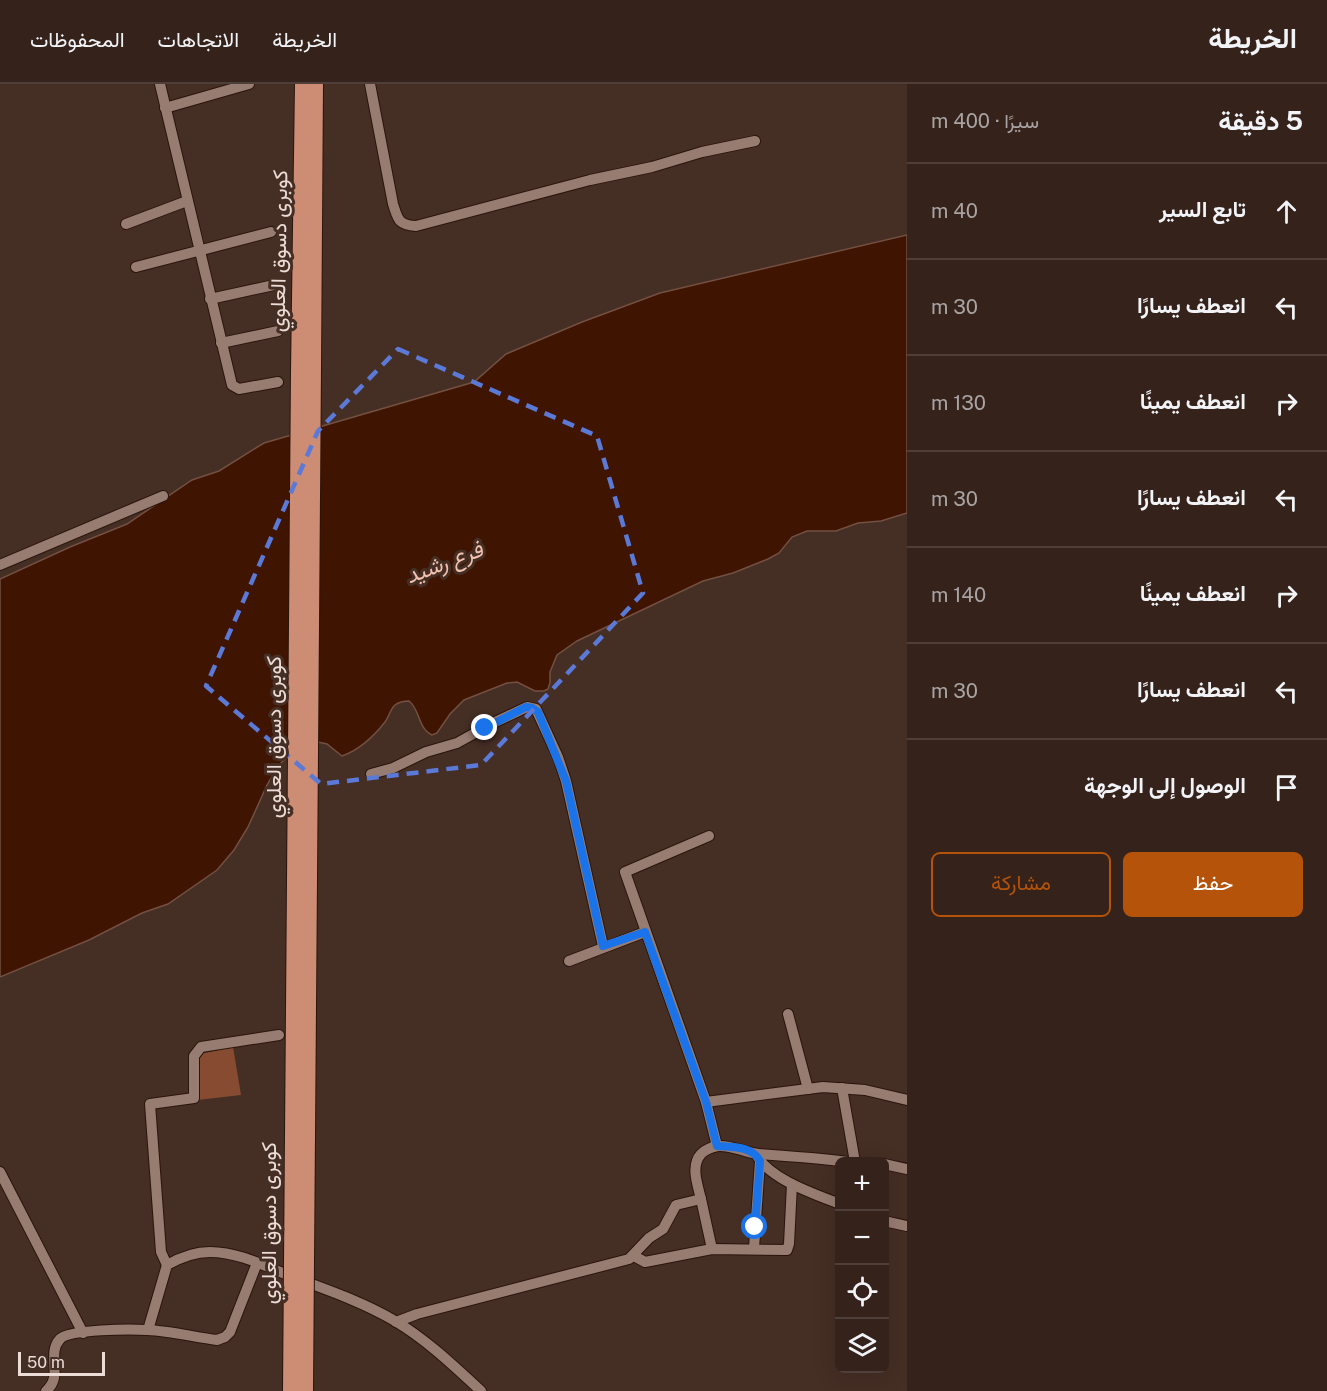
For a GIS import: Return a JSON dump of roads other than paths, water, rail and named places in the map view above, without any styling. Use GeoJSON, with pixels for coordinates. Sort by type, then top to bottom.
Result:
{"type":"FeatureCollection","features":[{"type":"Feature","properties":{"kind":"highway","name":"كوبرى دسوق العلوي"},"geometry":{"type":"LineString","coordinates":[[303,84],[306,370],[305,1391]]}},
{"type":"Feature","properties":{"kind":"highway","name":"كوبرى دسوق العلوي"},"geometry":{"type":"LineString","coordinates":[[291,1391],[306,370],[315,84]]}},
{"type":"Feature","properties":{"kind":"street"},"geometry":{"type":"LineString","coordinates":[[160,84],[233,387],[239,389],[278,382]]}},
{"type":"Feature","properties":{"kind":"street"},"geometry":{"type":"LineString","coordinates":[[165,108],[249,84]]}},
{"type":"Feature","properties":{"kind":"street"},"geometry":{"type":"LineString","coordinates":[[370,84],[393,204],[399,220],[404,225],[416,226],[702,152],[755,141]]}},
{"type":"Feature","properties":{"kind":"street"},"geometry":{"type":"LineString","coordinates":[[126,224],[188,201]]}},
{"type":"Feature","properties":{"kind":"street"},"geometry":{"type":"LineString","coordinates":[[136,267],[270,232]]}},
{"type":"Feature","properties":{"kind":"street"},"geometry":{"type":"LineString","coordinates":[[210,299],[273,285]]}},
{"type":"Feature","properties":{"kind":"street"},"geometry":{"type":"LineString","coordinates":[[221,343],[278,331]]}},
{"type":"Feature","properties":{"kind":"street"},"geometry":{"type":"LineString","coordinates":[[0,566],[163,496]]}},
{"type":"Feature","properties":{"kind":"street"},"geometry":{"type":"LineString","coordinates":[[371,774],[393,768],[426,752],[457,743],[526,707],[536,709],[558,757],[566,781],[603,946]]}},
{"type":"Feature","properties":{"kind":"street"},"geometry":{"type":"LineString","coordinates":[[709,836],[625,872],[706,1102],[717,1146]]}},
{"type":"Feature","properties":{"kind":"street"},"geometry":{"type":"LineString","coordinates":[[569,961],[603,946],[645,932]]}},
{"type":"Feature","properties":{"kind":"street"},"geometry":{"type":"LineString","coordinates":[[788,1014],[808,1089]]}},
{"type":"Feature","properties":{"kind":"street"},"geometry":{"type":"LineString","coordinates":[[148,1330],[167,1265],[161,1252],[150,1104],[194,1098],[194,1056],[201,1047],[279,1035]]}},
{"type":"Feature","properties":{"kind":"street"},"geometry":{"type":"LineString","coordinates":[[706,1102],[823,1087],[865,1089],[907,1100]]}},
{"type":"Feature","properties":{"kind":"street"},"geometry":{"type":"LineString","coordinates":[[842,1088],[854,1157]]}},
{"type":"Feature","properties":{"kind":"street"},"geometry":{"type":"LineString","coordinates":[[712,1249],[695,1169],[701,1154],[717,1146],[741,1149],[758,1158],[792,1184],[835,1202]]}},
{"type":"Feature","properties":{"kind":"street"},"geometry":{"type":"LineString","coordinates":[[758,1158],[783,1154],[835,1160]]}},
{"type":"Feature","properties":{"kind":"street"},"geometry":{"type":"LineString","coordinates":[[754,1248],[758,1158]]}},
{"type":"Feature","properties":{"kind":"street"},"geometry":{"type":"LineString","coordinates":[[889,1165],[907,1169]]}},
{"type":"Feature","properties":{"kind":"street"},"geometry":{"type":"LineString","coordinates":[[0,1172],[83,1333]]}},
{"type":"Feature","properties":{"kind":"street"},"geometry":{"type":"LineString","coordinates":[[634,1256],[645,1263],[712,1249],[788,1249],[792,1184]]}},
{"type":"Feature","properties":{"kind":"street"},"geometry":{"type":"LineString","coordinates":[[396,1322],[417,1314],[629,1259],[649,1238],[663,1229],[676,1205],[701,1199]]}},
{"type":"Feature","properties":{"kind":"street"},"geometry":{"type":"LineString","coordinates":[[889,1222],[907,1226]]}},
{"type":"Feature","properties":{"kind":"street"},"geometry":{"type":"LineString","coordinates":[[167,1265],[184,1256],[212,1252],[232,1255],[342,1296],[396,1322],[432,1348],[482,1391]]}},
{"type":"Feature","properties":{"kind":"street"},"geometry":{"type":"LineString","coordinates":[[46,1391],[55,1380],[54,1352],[59,1340],[66,1335],[109,1330],[148,1330],[217,1340],[225,1337],[230,1332],[257,1263]]}},
{"type":"Feature","properties":{"kind":"water","name":"فرع رشيد"},"geometry":{"type":"Polygon","coordinates":[[[907,235],[907,513],[881,521],[858,523],[836,531],[807,531],[792,537],[779,553],[768,559],[733,573],[703,581],[577,641],[557,655],[550,672],[548,689],[535,691],[517,682],[507,683],[464,700],[450,714],[437,733],[432,735],[421,724],[413,705],[405,701],[395,705],[385,722],[360,746],[342,756],[327,744],[318,742],[293,751],[278,766],[248,827],[234,850],[217,870],[168,904],[142,913],[89,940],[0,977],[0,579],[127,524],[192,480],[219,471],[264,443],[474,382],[506,354],[582,322],[660,293],[907,235]]]}}]}
